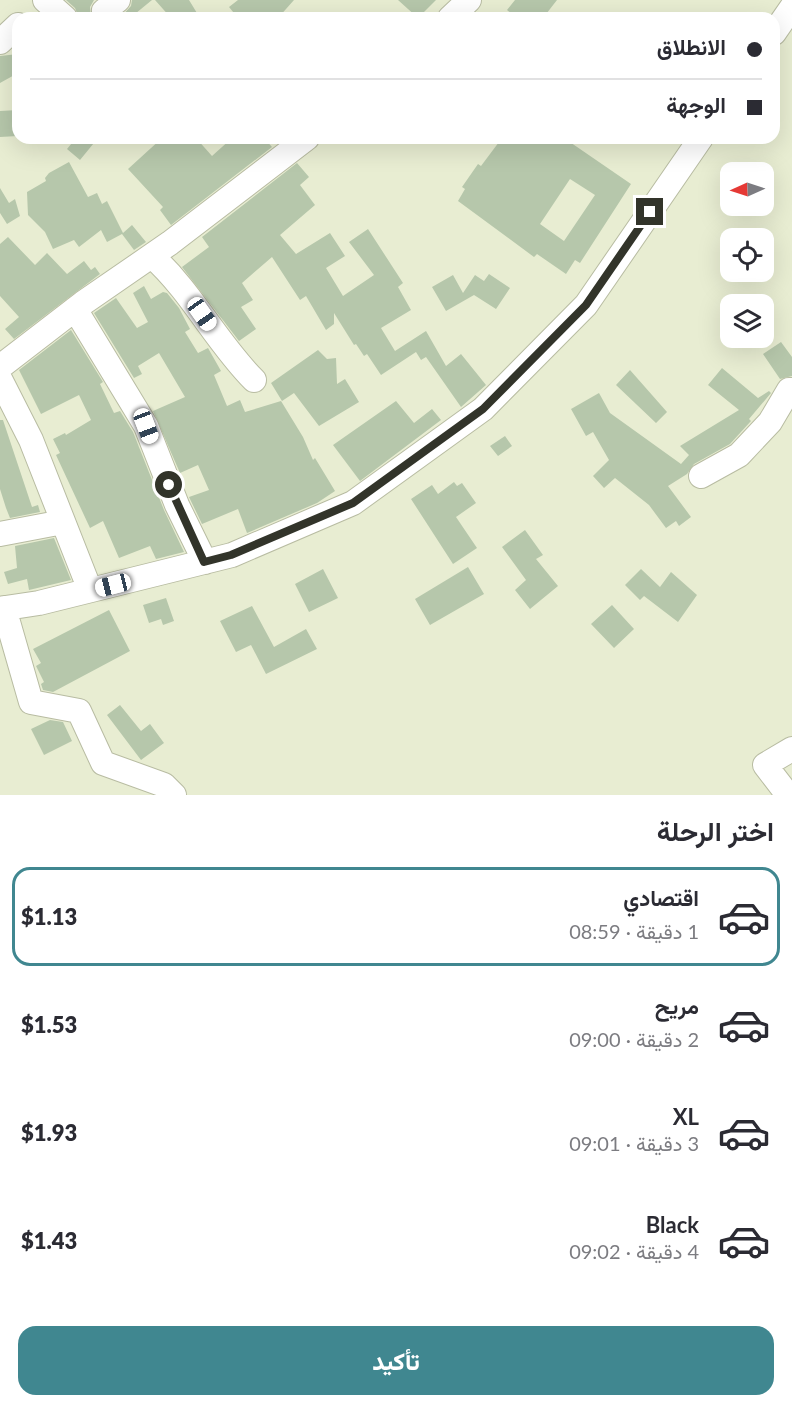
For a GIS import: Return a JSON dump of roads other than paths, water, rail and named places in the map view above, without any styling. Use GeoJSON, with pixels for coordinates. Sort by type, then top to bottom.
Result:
{"type":"FeatureCollection","features":[{"type":"Feature","properties":{"kind":"street"},"geometry":{"type":"LineString","coordinates":[[45,0],[58,12]]}},
{"type":"Feature","properties":{"kind":"street"},"geometry":{"type":"LineString","coordinates":[[104,12],[118,0]]}},
{"type":"Feature","properties":{"kind":"street"},"geometry":{"type":"LineString","coordinates":[[457,12],[470,0]]}},
{"type":"Feature","properties":{"kind":"street"},"geometry":{"type":"LineString","coordinates":[[780,24],[792,7]]}},
{"type":"Feature","properties":{"kind":"street"},"geometry":{"type":"LineString","coordinates":[[0,42],[12,31]]}},
{"type":"Feature","properties":{"kind":"street"},"geometry":{"type":"LineString","coordinates":[[0,366],[75,309],[152,256],[299,144]]}},
{"type":"Feature","properties":{"kind":"street"},"geometry":{"type":"LineString","coordinates":[[174,795],[164,785],[103,763],[79,711],[31,702],[2,609],[39,603],[231,555],[353,503],[483,409],[586,305],[697,144]]}},
{"type":"Feature","properties":{"kind":"street"},"geometry":{"type":"LineString","coordinates":[[152,256],[171,273],[235,361],[254,380]]}},
{"type":"Feature","properties":{"kind":"street"},"geometry":{"type":"LineString","coordinates":[[75,309],[146,426],[177,505],[204,562]]}},
{"type":"Feature","properties":{"kind":"street"},"geometry":{"type":"LineString","coordinates":[[0,379],[31,440],[90,590]]}},
{"type":"Feature","properties":{"kind":"street"},"geometry":{"type":"LineString","coordinates":[[701,476],[739,455],[770,422],[789,390],[792,390]]}},
{"type":"Feature","properties":{"kind":"street"},"geometry":{"type":"LineString","coordinates":[[0,534],[63,522]]}},
{"type":"Feature","properties":{"kind":"street"},"geometry":{"type":"LineString","coordinates":[[788,795],[765,765],[792,748]]}}]}
